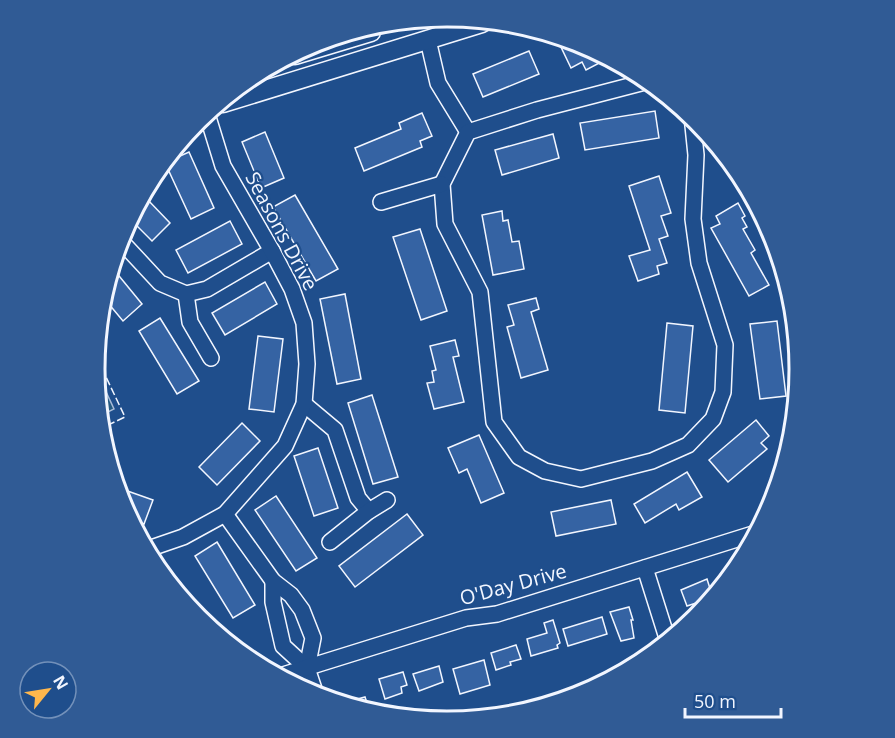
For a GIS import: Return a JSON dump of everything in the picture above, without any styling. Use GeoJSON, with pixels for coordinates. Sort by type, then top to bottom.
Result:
{"type":"FeatureCollection","features":[{"type":"Feature","properties":{"kind":"main road"},"geometry":{"type":"LineString","coordinates":[[239,98],[467,28]]}},
{"type":"Feature","properties":{"kind":"street"},"geometry":{"type":"LineString","coordinates":[[428,40],[438,83],[468,132]]}},
{"type":"Feature","properties":{"kind":"street"},"geometry":{"type":"LineString","coordinates":[[637,84],[537,110],[468,132],[442,184],[446,224],[480,292],[494,422],[519,457],[545,471],[581,479],[652,461],[688,445],[712,418],[723,393],[724,345],[699,262],[693,219],[696,154],[694,132]]}},
{"type":"Feature","properties":{"kind":"street","name":"Seasons Drive"},"geometry":{"type":"LineString","coordinates":[[155,547],[183,537],[225,514],[285,446],[304,404],[308,364],[304,323],[292,290],[272,250],[223,166],[210,123]]}},
{"type":"Feature","properties":{"kind":"street"},"geometry":{"type":"LineString","coordinates":[[381,202],[442,184]]}},
{"type":"Feature","properties":{"kind":"street"},"geometry":{"type":"LineString","coordinates":[[128,249],[160,283],[186,294],[207,289],[272,250]]}},
{"type":"Feature","properties":{"kind":"street"},"geometry":{"type":"LineString","coordinates":[[186,294],[190,322],[211,358]]}},
{"type":"Feature","properties":{"kind":"street"},"geometry":{"type":"LineString","coordinates":[[304,404],[335,430],[358,498],[369,511]]}},
{"type":"Feature","properties":{"kind":"street"},"geometry":{"type":"LineString","coordinates":[[330,542],[369,511],[387,500]]}},
{"type":"Feature","properties":{"kind":"street"},"geometry":{"type":"LineString","coordinates":[[225,514],[273,581],[291,595],[302,610],[313,639],[307,668],[311,683]]}},
{"type":"Feature","properties":{"kind":"street","name":"O'Day Drive"},"geometry":{"type":"LineString","coordinates":[[290,673],[466,618],[497,614],[746,536]]}},
{"type":"Feature","properties":{"kind":"street"},"geometry":{"type":"LineString","coordinates":[[645,568],[666,632]]}},
{"type":"Feature","properties":{"kind":"street"},"geometry":{"type":"LineString","coordinates":[[273,581],[273,602],[283,646],[307,668]]}},
{"type":"Feature","properties":{"kind":"shaded area"},"geometry":{"type":"Polygon","coordinates":[[[106,392],[114,409],[108,412],[106,392]]]}},
{"type":"Feature","properties":{"kind":"building"},"geometry":{"type":"Polygon","coordinates":[[[561,46],[600,63],[586,70],[582,62],[571,68],[561,46]]]}},
{"type":"Feature","properties":{"kind":"building"},"geometry":{"type":"Polygon","coordinates":[[[529,51],[539,74],[483,97],[473,74],[529,51]]]}},
{"type":"Feature","properties":{"kind":"building"},"geometry":{"type":"Polygon","coordinates":[[[655,111],[659,138],[585,150],[580,123],[655,111]]]}},
{"type":"Feature","properties":{"kind":"building"},"geometry":{"type":"Polygon","coordinates":[[[422,113],[432,136],[420,141],[422,147],[364,171],[355,148],[401,129],[399,123],[422,113]]]}},
{"type":"Feature","properties":{"kind":"building"},"geometry":{"type":"Polygon","coordinates":[[[265,132],[284,178],[261,188],[242,142],[265,132]]]}},
{"type":"Feature","properties":{"kind":"building"},"geometry":{"type":"Polygon","coordinates":[[[553,134],[559,158],[502,175],[495,150],[553,134]]]}},
{"type":"Feature","properties":{"kind":"building"},"geometry":{"type":"Polygon","coordinates":[[[189,152],[214,208],[191,219],[169,171],[180,156],[189,152]]]}},
{"type":"Feature","properties":{"kind":"building"},"geometry":{"type":"Polygon","coordinates":[[[659,176],[671,213],[661,216],[668,236],[659,239],[667,263],[657,266],[659,274],[638,281],[629,256],[650,250],[629,186],[659,176]]]}},
{"type":"Feature","properties":{"kind":"building"},"geometry":{"type":"Polygon","coordinates":[[[295,195],[338,269],[316,281],[273,207],[295,195]]]}},
{"type":"Feature","properties":{"kind":"building"},"geometry":{"type":"Polygon","coordinates":[[[149,201],[170,223],[152,241],[137,226],[149,201]]]}},
{"type":"Feature","properties":{"kind":"building"},"geometry":{"type":"Polygon","coordinates":[[[738,203],[745,216],[742,218],[747,227],[743,229],[755,250],[751,253],[769,285],[749,296],[711,228],[720,224],[716,216],[738,203]]]}},
{"type":"Feature","properties":{"kind":"building"},"geometry":{"type":"Polygon","coordinates":[[[502,211],[503,221],[508,220],[512,242],[519,241],[524,269],[493,275],[482,215],[502,211]]]}},
{"type":"Feature","properties":{"kind":"building"},"geometry":{"type":"Polygon","coordinates":[[[230,221],[242,244],[188,273],[176,250],[230,221]]]}},
{"type":"Feature","properties":{"kind":"building"},"geometry":{"type":"Polygon","coordinates":[[[420,229],[447,311],[421,320],[393,237],[420,229]]]}},
{"type":"Feature","properties":{"kind":"building"},"geometry":{"type":"Polygon","coordinates":[[[119,275],[142,304],[123,321],[111,307],[119,275]]]}},
{"type":"Feature","properties":{"kind":"building"},"geometry":{"type":"Polygon","coordinates":[[[265,282],[277,304],[225,335],[212,313],[265,282]]]}},
{"type":"Feature","properties":{"kind":"building"},"geometry":{"type":"Polygon","coordinates":[[[345,294],[361,379],[337,384],[320,299],[345,294]]]}},
{"type":"Feature","properties":{"kind":"building"},"geometry":{"type":"Polygon","coordinates":[[[536,298],[539,309],[531,312],[548,370],[521,378],[507,327],[514,325],[508,305],[536,298]]]}},
{"type":"Feature","properties":{"kind":"building"},"geometry":{"type":"Polygon","coordinates":[[[160,318],[199,381],[177,394],[139,331],[160,318]]]}},
{"type":"Feature","properties":{"kind":"building"},"geometry":{"type":"Polygon","coordinates":[[[777,321],[786,396],[760,399],[750,324],[777,321]]]}},
{"type":"Feature","properties":{"kind":"building"},"geometry":{"type":"Polygon","coordinates":[[[667,323],[693,326],[685,413],[659,410],[667,323]]]}},
{"type":"Feature","properties":{"kind":"building"},"geometry":{"type":"Polygon","coordinates":[[[258,336],[283,339],[274,412],[249,409],[258,336]]]}},
{"type":"Feature","properties":{"kind":"building"},"geometry":{"type":"Polygon","coordinates":[[[455,340],[459,356],[453,357],[464,402],[434,409],[427,383],[434,382],[432,371],[436,370],[430,346],[455,340]]]}},
{"type":"Feature","properties":{"kind":"building"},"geometry":{"type":"Polygon","coordinates":[[[372,395],[398,477],[373,484],[348,403],[372,395]]]}},
{"type":"Feature","properties":{"kind":"building"},"geometry":{"type":"Polygon","coordinates":[[[756,420],[769,436],[761,443],[767,449],[728,482],[709,460],[756,420]]]}},
{"type":"Feature","properties":{"kind":"building"},"geometry":{"type":"Polygon","coordinates":[[[242,423],[260,441],[217,485],[199,467],[242,423]]]}},
{"type":"Feature","properties":{"kind":"building"},"geometry":{"type":"Polygon","coordinates":[[[479,435],[504,493],[481,503],[467,469],[459,473],[448,448],[479,435]]]}},
{"type":"Feature","properties":{"kind":"building"},"geometry":{"type":"Polygon","coordinates":[[[318,448],[338,508],[314,516],[294,456],[318,448]]]}},
{"type":"Feature","properties":{"kind":"building"},"geometry":{"type":"Polygon","coordinates":[[[687,472],[702,497],[679,510],[676,504],[645,523],[634,504],[687,472]]]}},
{"type":"Feature","properties":{"kind":"building"},"geometry":{"type":"Polygon","coordinates":[[[129,491],[153,500],[144,524],[141,520],[129,491]]]}},
{"type":"Feature","properties":{"kind":"building"},"geometry":{"type":"Polygon","coordinates":[[[276,496],[317,558],[296,571],[255,510],[276,496]]]}},
{"type":"Feature","properties":{"kind":"building"},"geometry":{"type":"Polygon","coordinates":[[[611,500],[616,524],[556,536],[551,512],[611,500]]]}},
{"type":"Feature","properties":{"kind":"building"},"geometry":{"type":"Polygon","coordinates":[[[407,514],[423,535],[355,587],[339,566],[407,514]]]}},
{"type":"Feature","properties":{"kind":"building"},"geometry":{"type":"Polygon","coordinates":[[[217,542],[255,605],[233,618],[195,556],[217,542]]]}},
{"type":"Feature","properties":{"kind":"building"},"geometry":{"type":"Polygon","coordinates":[[[707,579],[710,588],[697,603],[687,606],[681,590],[707,579]]]}},
{"type":"Feature","properties":{"kind":"building"},"geometry":{"type":"Polygon","coordinates":[[[629,607],[633,620],[631,620],[634,638],[621,641],[610,612],[629,607]]]}},
{"type":"Feature","properties":{"kind":"building"},"geometry":{"type":"Polygon","coordinates":[[[602,617],[607,634],[568,646],[563,629],[602,617]]]}},
{"type":"Feature","properties":{"kind":"building"},"geometry":{"type":"Polygon","coordinates":[[[553,620],[560,643],[557,645],[558,648],[531,656],[527,639],[547,633],[544,623],[553,620]]]}},
{"type":"Feature","properties":{"kind":"building"},"geometry":{"type":"Polygon","coordinates":[[[516,645],[521,659],[496,670],[491,653],[516,645]]]}},
{"type":"Feature","properties":{"kind":"building"},"geometry":{"type":"Polygon","coordinates":[[[484,660],[490,685],[460,694],[453,669],[484,660]]]}},
{"type":"Feature","properties":{"kind":"building"},"geometry":{"type":"Polygon","coordinates":[[[439,666],[443,682],[419,691],[413,674],[439,666]]]}},
{"type":"Feature","properties":{"kind":"building"},"geometry":{"type":"Polygon","coordinates":[[[403,672],[407,685],[401,687],[402,693],[385,699],[379,679],[403,672]]]}},
{"type":"Feature","properties":{"kind":"fence"},"geometry":{"type":"LineString","coordinates":[[105,375],[125,417],[110,424]]}}]}
